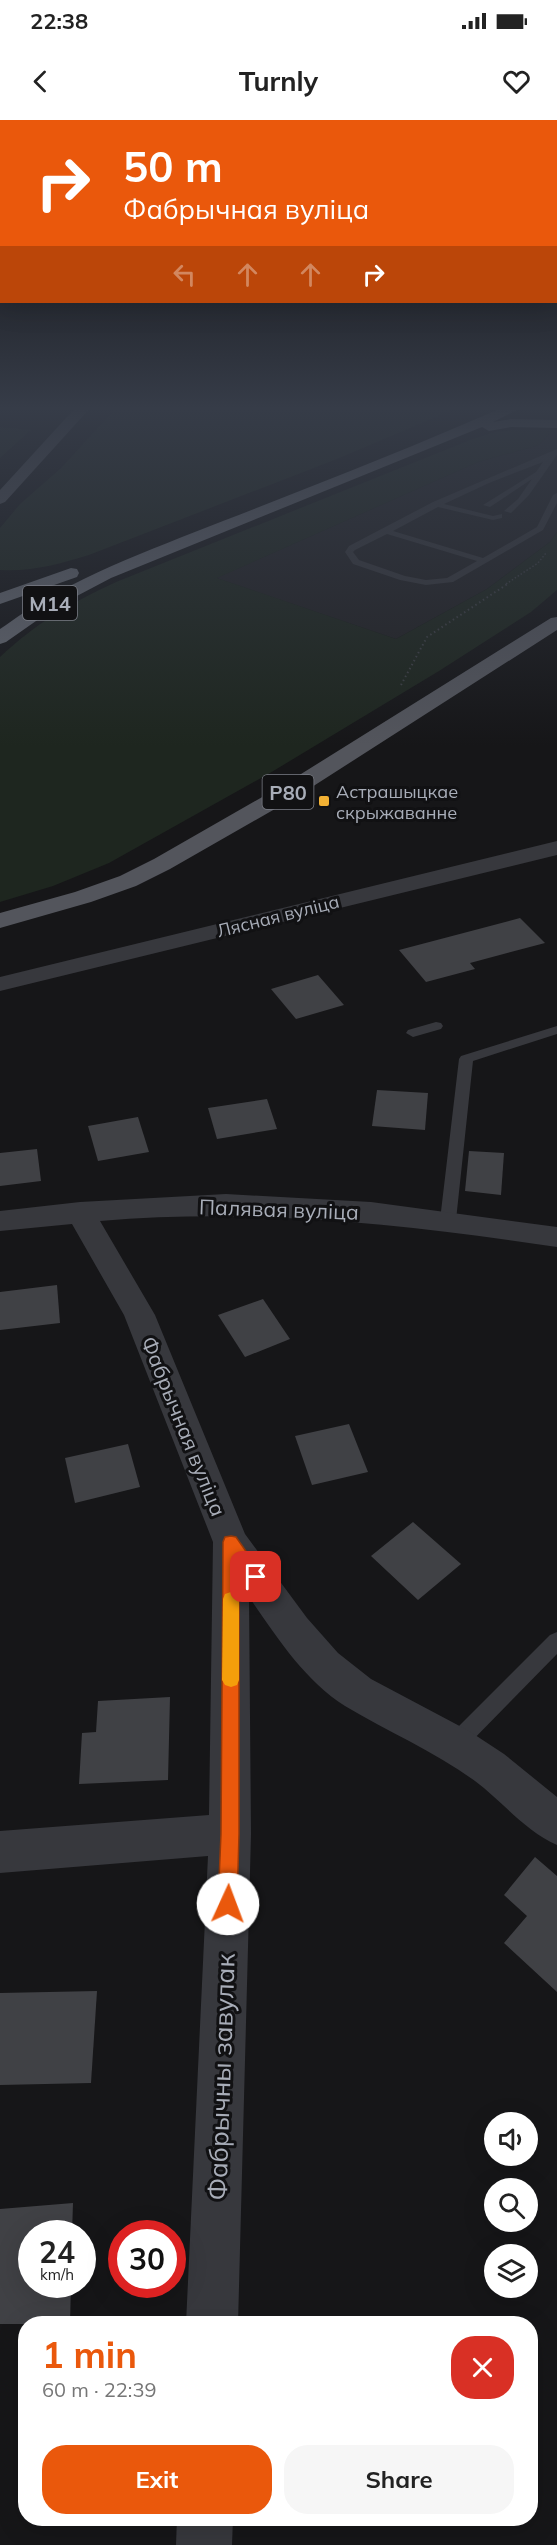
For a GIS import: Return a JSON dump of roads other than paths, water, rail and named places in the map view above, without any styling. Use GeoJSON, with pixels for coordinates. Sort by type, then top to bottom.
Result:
{"type":"FeatureCollection","features":[{"type":"Feature","properties":{"kind":"highway","name":"М14"},"geometry":{"type":"LineString","coordinates":[[0,638],[20,622],[102,568],[218,519]]}},
{"type":"Feature","properties":{"kind":"highway","name":"М14"},"geometry":{"type":"LineString","coordinates":[[0,599],[102,568],[232,519]]}},
{"type":"Feature","properties":{"kind":"highway"},"geometry":{"type":"LineString","coordinates":[[0,586],[102,568]]}},
{"type":"Feature","properties":{"kind":"main road","name":"Р80"},"geometry":{"type":"LineString","coordinates":[[0,921],[83,897],[128,881],[162,864],[293,789],[557,622]]}},
{"type":"Feature","properties":{"kind":"street","name":"Лясная вуліца"},"geometry":{"type":"LineString","coordinates":[[0,984],[557,848]]}},
{"type":"Feature","properties":{"kind":"street","name":"Палявая вуліца"},"geometry":{"type":"LineString","coordinates":[[0,1221],[80,1212],[184,1205],[257,1205],[347,1209],[448,1220],[557,1237]]}},
{"type":"Feature","properties":{"kind":"street","name":"Фабрычная вуліца"},"geometry":{"type":"LineString","coordinates":[[80,1212],[139,1315],[231,1542],[294,1630],[324,1665],[357,1692],[455,1744],[490,1768],[557,1824]]}},
{"type":"Feature","properties":{"kind":"street","name":"Фабрычны завулак"},"geometry":{"type":"LineString","coordinates":[[212,2316],[230,1834],[231,1542]]}},
{"type":"Feature","properties":{"kind":"street"},"geometry":{"type":"LineString","coordinates":[[0,1852],[230,1834]]}},
{"type":"Feature","properties":{"kind":"street"},"geometry":{"type":"LineString","coordinates":[[204,2545],[205,2526]]}},
{"type":"Feature","properties":{"kind":"lane"},"geometry":{"type":"LineString","coordinates":[[410,519],[352,548],[349,552],[356,562],[423,583],[436,584],[450,580],[485,561],[540,528],[545,519]]}},
{"type":"Feature","properties":{"kind":"lane"},"geometry":{"type":"LineString","coordinates":[[388,532],[485,561]]}},
{"type":"Feature","properties":{"kind":"lane"},"geometry":{"type":"LineString","coordinates":[[412,1033],[436,1026]]}},
{"type":"Feature","properties":{"kind":"lane"},"geometry":{"type":"LineString","coordinates":[[448,1220],[466,1059],[557,1030]]}},
{"type":"Feature","properties":{"kind":"lane"},"geometry":{"type":"LineString","coordinates":[[455,1744],[557,1641]]}},
{"type":"Feature","properties":{"kind":"place","name":"Астрашыцкае скрыжаванне"},"geometry":{"type":"Point","coordinates":[324,801]}}]}
